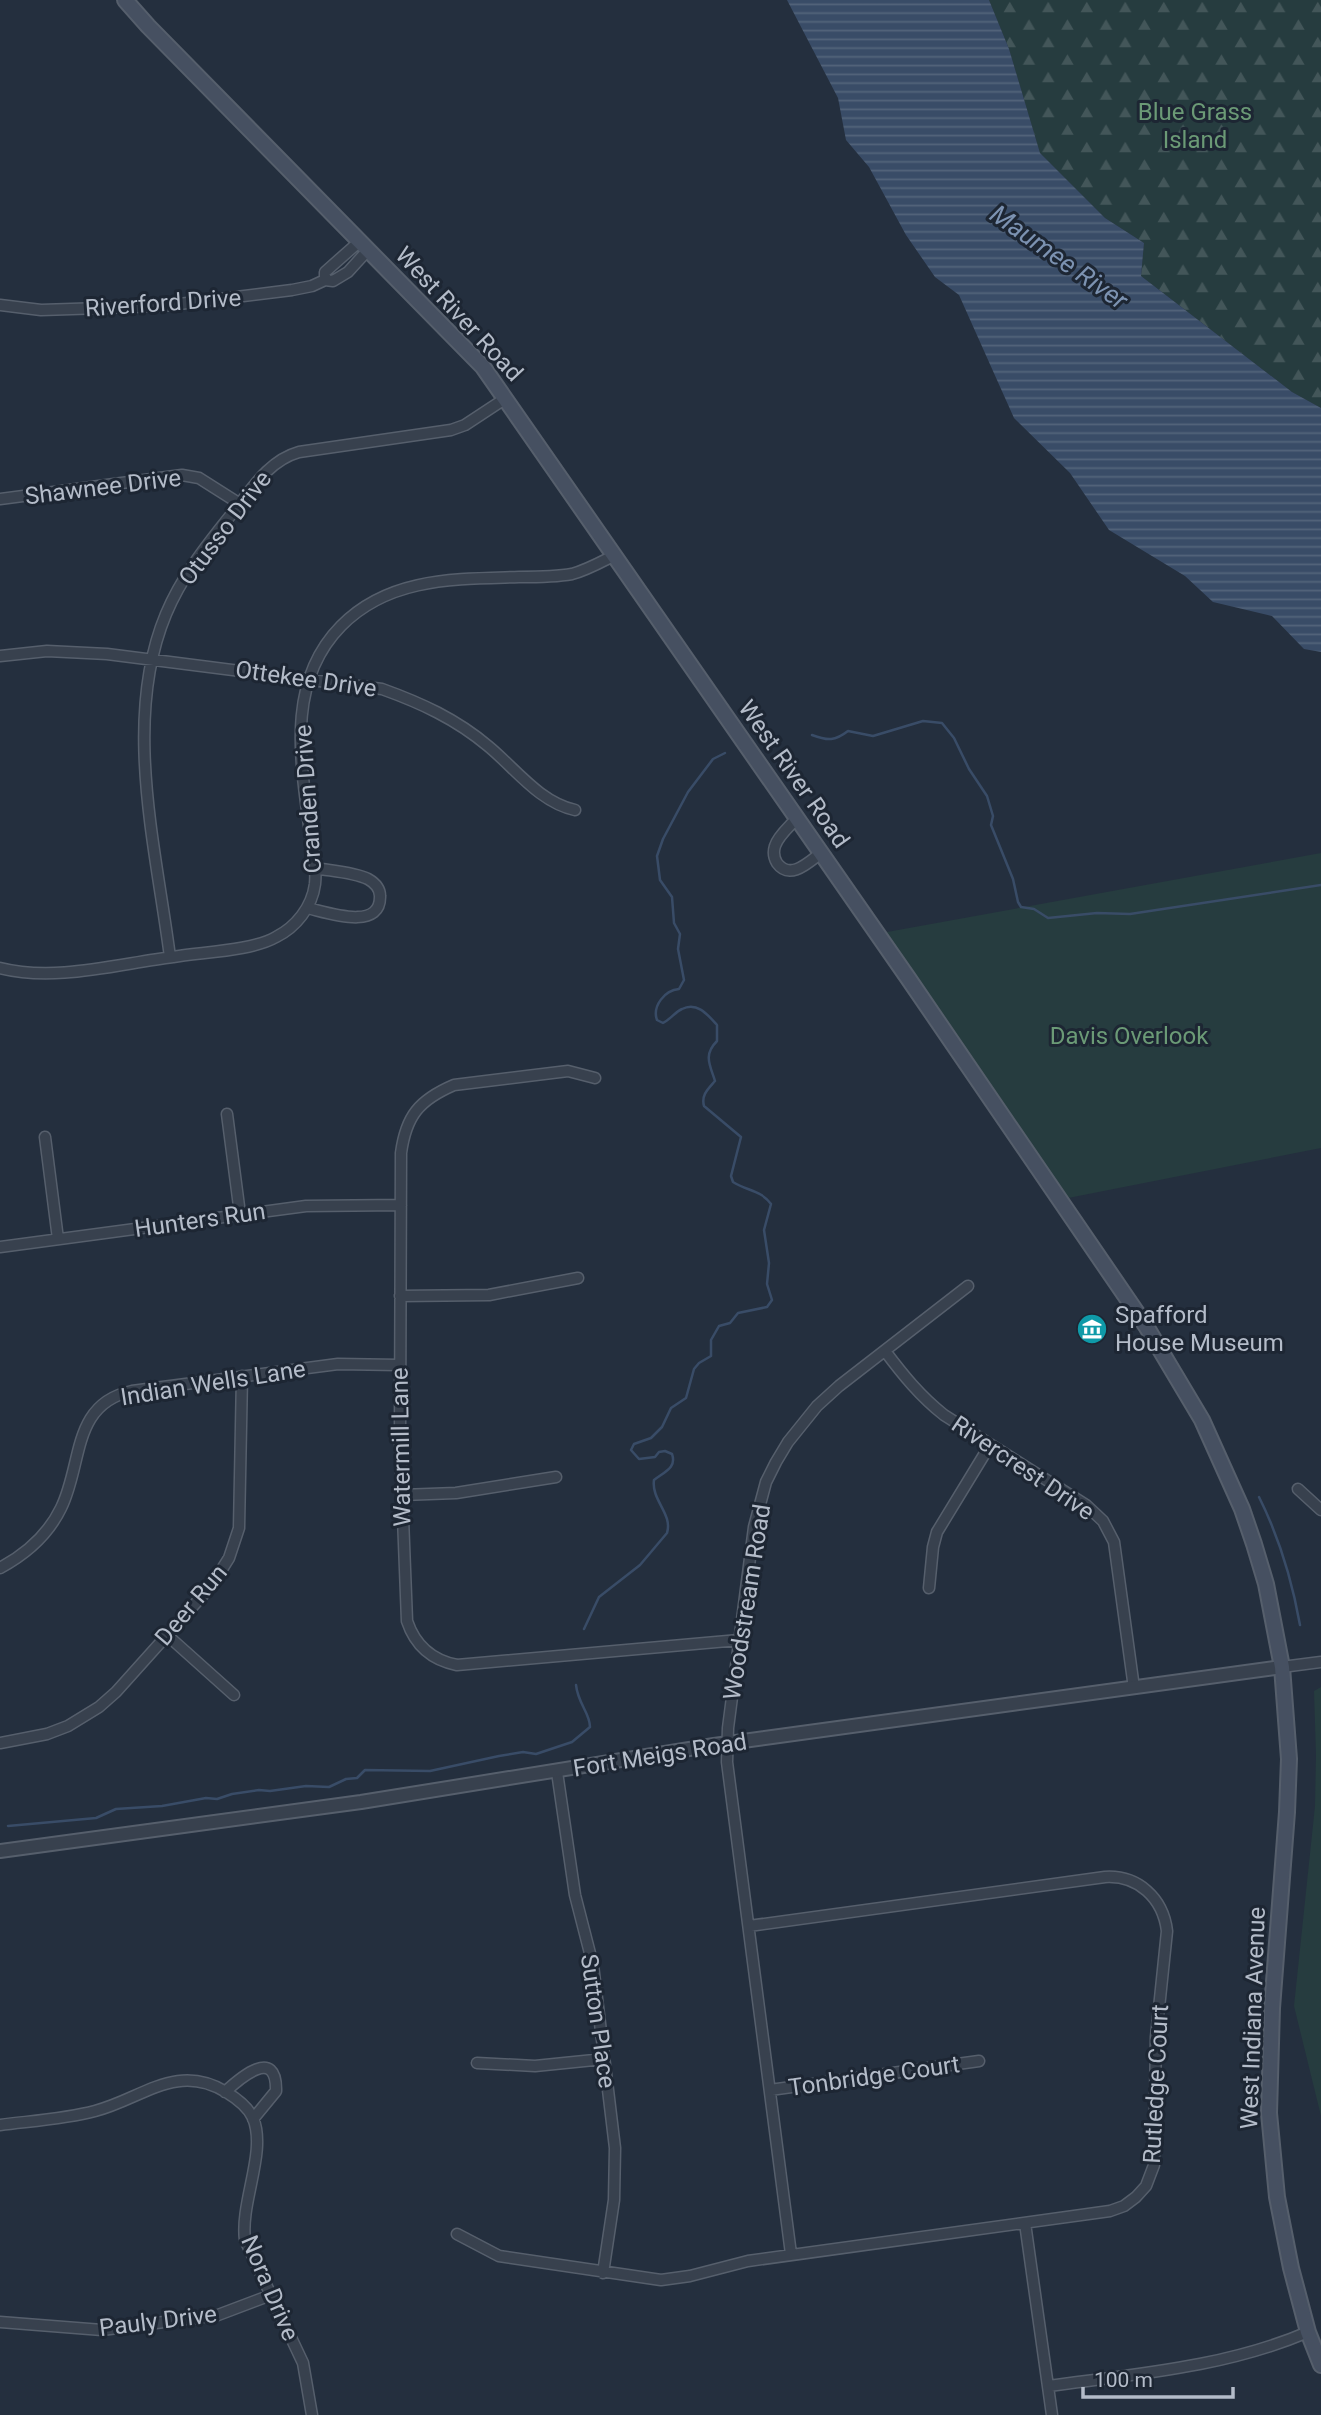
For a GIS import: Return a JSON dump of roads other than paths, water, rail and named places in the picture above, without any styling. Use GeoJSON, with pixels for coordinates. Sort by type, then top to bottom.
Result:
{"type":"FeatureCollection","features":[{"type":"Feature","properties":{"kind":"main road","name":"West River Road"},"geometry":{"type":"LineString","coordinates":[[125,0],[483,367],[615,555],[1146,1326],[1202,1420],[1242,1509],[1266,1584],[1282,1667]]}},
{"type":"Feature","properties":{"kind":"main road","name":"West Indiana Avenue"},"geometry":{"type":"LineString","coordinates":[[1282,1667],[1288,1772],[1272,2008],[1269,2113],[1277,2197],[1291,2268],[1308,2332],[1321,2365]]}},
{"type":"Feature","properties":{"kind":"street","name":"Riverford Drive"},"geometry":{"type":"LineString","coordinates":[[0,306],[40,310],[163,306],[292,290],[325,280],[326,272],[364,246]]}},
{"type":"Feature","properties":{"kind":"street","name":"Otusso Drive"},"geometry":{"type":"LineString","coordinates":[[170,957],[143,741],[151,658],[179,586],[209,542],[271,467],[291,455],[451,430],[465,425],[506,398]]}},
{"type":"Feature","properties":{"kind":"street","name":"Shawnee Drive"},"geometry":{"type":"LineString","coordinates":[[0,499],[182,475],[200,478],[240,504]]}},
{"type":"Feature","properties":{"kind":"street","name":"Cranden Drive"},"geometry":{"type":"LineString","coordinates":[[0,968],[30,974],[46,973],[237,948],[271,940],[292,927],[307,908],[314,885],[315,868],[300,739],[302,702],[320,654],[342,625],[364,607],[397,590],[432,581],[569,575],[615,555]]}},
{"type":"Feature","properties":{"kind":"street","name":"Ottekee Drive"},"geometry":{"type":"LineString","coordinates":[[0,656],[77,651],[151,658],[382,689],[438,712],[488,746],[549,800],[561,807],[575,810]]}},
{"type":"Feature","properties":{"kind":"street"},"geometry":{"type":"LineString","coordinates":[[796,819],[775,844],[775,859],[779,865],[792,871],[800,869],[821,853]]}},
{"type":"Feature","properties":{"kind":"street"},"geometry":{"type":"LineString","coordinates":[[307,908],[348,917],[363,917],[376,910],[380,900],[379,891],[370,880],[315,868]]}},
{"type":"Feature","properties":{"kind":"street","name":"Watermill Lane"},"geometry":{"type":"LineString","coordinates":[[595,1078],[568,1071],[454,1085],[416,1109],[405,1130],[401,1153],[399,1365],[407,1620],[422,1648],[441,1661],[457,1665],[739,1640]]}},
{"type":"Feature","properties":{"kind":"street"},"geometry":{"type":"LineString","coordinates":[[227,1114],[240,1214]]}},
{"type":"Feature","properties":{"kind":"street"},"geometry":{"type":"LineString","coordinates":[[45,1137],[58,1239]]}},
{"type":"Feature","properties":{"kind":"street","name":"Hunters Run"},"geometry":{"type":"LineString","coordinates":[[0,1247],[306,1206],[401,1205]]}},
{"type":"Feature","properties":{"kind":"street"},"geometry":{"type":"LineString","coordinates":[[400,1296],[489,1295],[578,1278]]}},
{"type":"Feature","properties":{"kind":"street","name":"Woodstream Road"},"geometry":{"type":"LineString","coordinates":[[790,2254],[727,1764],[727,1744],[754,1527],[766,1482],[776,1462],[788,1442],[817,1406],[968,1286]]}},
{"type":"Feature","properties":{"kind":"street","name":"Rivercrest Drive"},"geometry":{"type":"LineString","coordinates":[[885,1350],[926,1401],[1086,1505],[1108,1528],[1117,1558],[1134,1688]]}},
{"type":"Feature","properties":{"kind":"street","name":"Indian Wells Lane"},"geometry":{"type":"LineString","coordinates":[[0,1568],[32,1546],[52,1523],[66,1496],[84,1429],[92,1415],[116,1396],[132,1391],[338,1364],[399,1365]]}},
{"type":"Feature","properties":{"kind":"street","name":"Deer Run"},"geometry":{"type":"LineString","coordinates":[[0,1743],[47,1734],[87,1715],[116,1692],[216,1579],[235,1544],[239,1528],[242,1376]]}},
{"type":"Feature","properties":{"kind":"street"},"geometry":{"type":"LineString","coordinates":[[929,1587],[937,1532],[990,1445]]}},
{"type":"Feature","properties":{"kind":"street"},"geometry":{"type":"LineString","coordinates":[[402,1495],[488,1489],[556,1477]]}},
{"type":"Feature","properties":{"kind":"street"},"geometry":{"type":"LineString","coordinates":[[1298,1489],[1321,1510]]}},
{"type":"Feature","properties":{"kind":"street"},"geometry":{"type":"LineString","coordinates":[[167,1635],[234,1695]]}},
{"type":"Feature","properties":{"kind":"street","name":"Fort Meigs Road"},"geometry":{"type":"LineString","coordinates":[[0,1851],[361,1802],[727,1744],[1321,1662]]}},
{"type":"Feature","properties":{"kind":"street","name":"Sutton Place"},"geometry":{"type":"LineString","coordinates":[[557,1772],[575,1895],[593,1965],[615,2148],[616,2178],[603,2273]]}},
{"type":"Feature","properties":{"kind":"street","name":"Rutledge Court"},"geometry":{"type":"LineString","coordinates":[[457,2234],[499,2256],[603,2273],[676,2279],[725,2265],[790,2254],[1117,2209],[1136,2197],[1146,2186],[1152,2173],[1155,2152],[1156,2037],[1167,1931],[1165,1916],[1153,1896],[1141,1886],[1128,1880],[1105,1877],[749,1926]]}},
{"type":"Feature","properties":{"kind":"street"},"geometry":{"type":"LineString","coordinates":[[477,2063],[535,2066],[604,2059]]}},
{"type":"Feature","properties":{"kind":"street","name":"Tonbridge Court"},"geometry":{"type":"LineString","coordinates":[[770,2090],[979,2062]]}},
{"type":"Feature","properties":{"kind":"street"},"geometry":{"type":"LineString","coordinates":[[0,2125],[92,2112],[161,2084],[180,2081],[213,2085],[246,2108],[253,2119],[276,2091],[276,2083],[270,2071],[258,2068],[225,2092]]}},
{"type":"Feature","properties":{"kind":"street","name":"Nora Drive"},"geometry":{"type":"LineString","coordinates":[[253,2119],[256,2155],[243,2226],[245,2240],[303,2363],[312,2415]]}},
{"type":"Feature","properties":{"kind":"street"},"geometry":{"type":"LineString","coordinates":[[1025,2223],[1052,2415]]}},
{"type":"Feature","properties":{"kind":"street","name":"Pauly Drive"},"geometry":{"type":"LineString","coordinates":[[0,2322],[102,2330],[218,2315],[271,2295]]}},
{"type":"Feature","properties":{"kind":"street"},"geometry":{"type":"LineString","coordinates":[[1049,2386],[1221,2361],[1308,2332]]}},
{"type":"Feature","properties":{"kind":"water","name":"Maumee River"},"geometry":{"type":"Polygon","coordinates":[[[787,0],[989,0],[1009,49],[1040,153],[1105,218],[1144,243],[1141,276],[1292,392],[1321,408],[1321,652],[1304,649],[1272,616],[1213,602],[1185,576],[1109,530],[1070,473],[1014,418],[959,295],[935,277],[906,235],[869,167],[846,140],[838,98],[787,0]]]}},
{"type":"Feature","properties":{"kind":"waterway"},"geometry":{"type":"LineString","coordinates":[[812,735],[831,739],[848,731],[873,736],[923,721],[942,723],[954,738],[969,769],[987,796],[993,816],[991,825],[1013,879],[1018,902],[1021,907],[1034,909],[1048,918],[1097,913],[1130,914],[1321,885]]}},
{"type":"Feature","properties":{"kind":"waterway"},"geometry":{"type":"LineString","coordinates":[[584,1629],[599,1597],[640,1565],[667,1533],[667,1520],[656,1494],[654,1480],[671,1466],[672,1454],[665,1451],[659,1452],[655,1457],[639,1459],[631,1450],[634,1444],[651,1438],[662,1427],[671,1408],[686,1398],[694,1369],[711,1356],[711,1340],[719,1326],[730,1323],[738,1313],[767,1307],[772,1300],[767,1284],[769,1263],[764,1230],[771,1204],[758,1193],[733,1182],[731,1176],[741,1137],[704,1106],[703,1102],[704,1095],[715,1081],[709,1056],[717,1041],[717,1025],[702,1010],[693,1007],[680,1010],[663,1023],[657,1020],[656,1015],[661,1000],[669,992],[679,989],[684,980],[678,949],[680,934],[674,923],[672,897],[660,880],[657,856],[688,792],[713,759],[725,753]]}},
{"type":"Feature","properties":{"kind":"waterway"},"geometry":{"type":"LineString","coordinates":[[1259,1497],[1284,1559],[1300,1625]]}},
{"type":"Feature","properties":{"kind":"waterway"},"geometry":{"type":"LineString","coordinates":[[8,1826],[96,1818],[116,1809],[217,1799],[259,1790],[329,1787],[346,1779],[357,1778],[365,1770],[430,1771],[523,1752],[536,1754],[572,1742],[590,1727],[576,1685]]}},
{"type":"Feature","properties":{"kind":"place","name":"Spafford House Museum"},"geometry":{"type":"Point","coordinates":[1092,1329]}},
{"type":"Feature","properties":{"kind":"park label","name":"Blue Grass Island"},"geometry":{"type":"Point","coordinates":[1195,126]}},
{"type":"Feature","properties":{"kind":"park label","name":"Davis Overlook"},"geometry":{"type":"Point","coordinates":[1129,1036]}}]}
